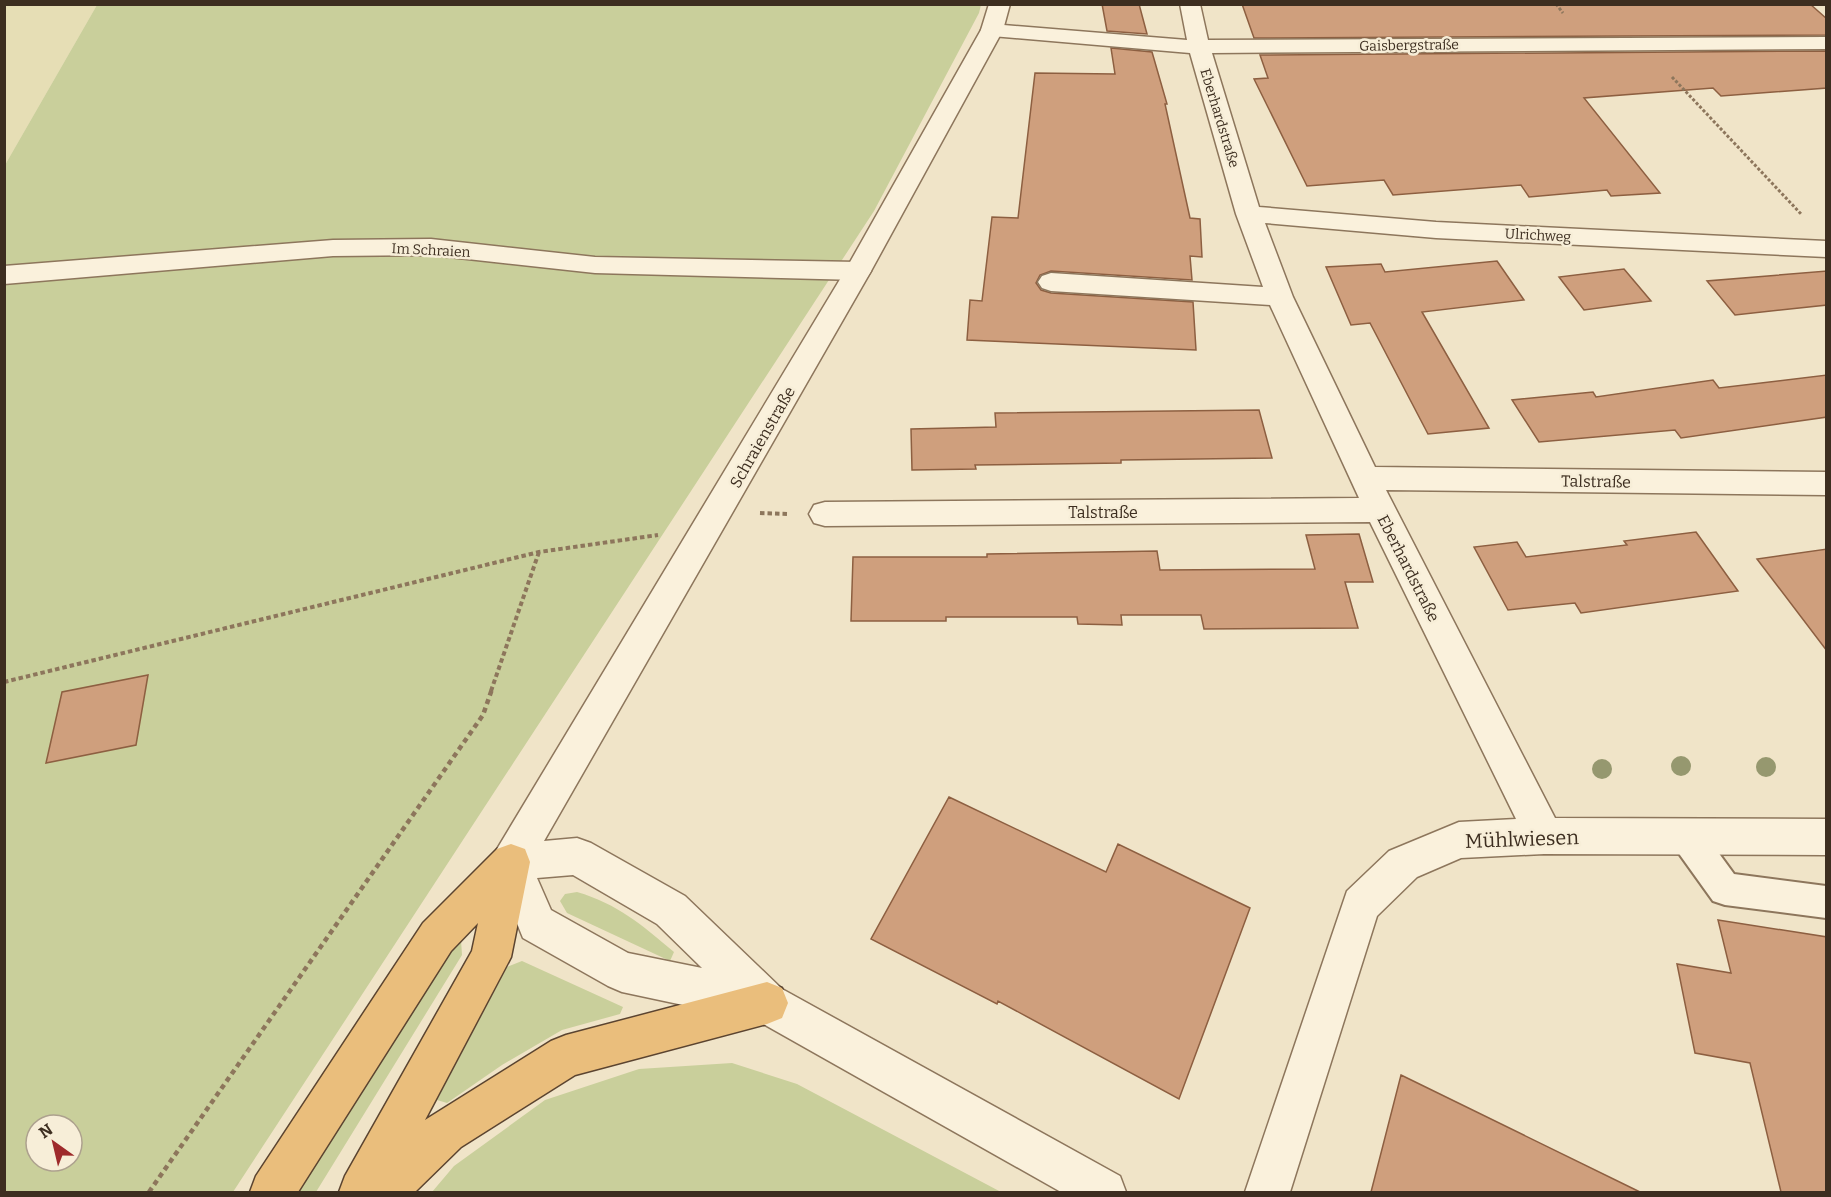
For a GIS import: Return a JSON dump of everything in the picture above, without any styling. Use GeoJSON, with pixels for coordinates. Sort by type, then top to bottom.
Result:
{"type":"FeatureCollection","features":[{"type":"Feature","properties":{"kind":"highway"},"geometry":{"type":"LineString","coordinates":[[272,1192],[437,937],[511,862]]}},
{"type":"Feature","properties":{"kind":"highway"},"geometry":{"type":"LineString","coordinates":[[361,1192],[491,957],[511,862]]}},
{"type":"Feature","properties":{"kind":"highway"},"geometry":{"type":"LineString","coordinates":[[383,1192],[446,1131],[566,1056],[768,1002]]}},
{"type":"Feature","properties":{"kind":"street","name":"Schraienstraße"},"geometry":{"type":"LineString","coordinates":[[511,862],[710,527],[858,271],[992,30],[1000,4]]}},
{"type":"Feature","properties":{"kind":"street","name":"Eberhardstraße"},"geometry":{"type":"LineString","coordinates":[[1190,4],[1199,47],[1249,214],[1280,297],[1380,510],[1544,836]]}},
{"type":"Feature","properties":{"kind":"street","name":"Gaisbergstraße"},"geometry":{"type":"LineString","coordinates":[[992,30],[1199,47],[1827,43]]}},
{"type":"Feature","properties":{"kind":"street","name":"Ulrichweg"},"geometry":{"type":"LineString","coordinates":[[1249,214],[1436,230],[1827,249]]}},
{"type":"Feature","properties":{"kind":"street","name":"Im Schraien"},"geometry":{"type":"LineString","coordinates":[[4,275],[355,248],[431,247],[595,264],[858,271]]}},
{"type":"Feature","properties":{"kind":"street"},"geometry":{"type":"LineString","coordinates":[[1051,282],[1280,297]]}},
{"type":"Feature","properties":{"kind":"street","name":"Talstraße"},"geometry":{"type":"LineString","coordinates":[[1366,478],[1827,483]]}},
{"type":"Feature","properties":{"kind":"street","name":"Talstraße"},"geometry":{"type":"LineString","coordinates":[[825,514],[1380,510]]}},
{"type":"Feature","properties":{"kind":"street","name":"Mühlwiesen"},"geometry":{"type":"LineString","coordinates":[[1268,1192],[1361,905],[1403,864],[1459,840],[1544,836],[1827,837]]}},
{"type":"Feature","properties":{"kind":"street"},"geometry":{"type":"LineString","coordinates":[[768,1002],[622,972],[537,924],[511,862],[577,856],[671,910],[768,1002],[1104,1192]]}},
{"type":"Feature","properties":{"kind":"lane"},"geometry":{"type":"LineString","coordinates":[[1687,837],[1725,889],[1827,902]]}},
{"type":"Feature","properties":{"kind":"path"},"geometry":{"type":"LineString","coordinates":[[1640,43],[1802,215]]}},
{"type":"Feature","properties":{"kind":"path"},"geometry":{"type":"LineString","coordinates":[[4,682],[539,552],[710,527],[749,537],[759,513],[825,514]]}},
{"type":"Feature","properties":{"kind":"path"},"geometry":{"type":"LineString","coordinates":[[149,1192],[483,716],[539,552]]}},
{"type":"Feature","properties":{"kind":"shaded area"},"geometry":{"type":"Polygon","coordinates":[[[4,5],[97,5],[5,165],[4,5]]]}},
{"type":"Feature","properties":{"kind":"green space"},"geometry":{"type":"Polygon","coordinates":[[[97,5],[981,5],[979,13],[874,211],[233,1192],[5,1192],[5,165],[97,5]]]}},
{"type":"Feature","properties":{"kind":"green space"},"geometry":{"type":"Polygon","coordinates":[[[577,892],[617,909],[640,924],[674,952],[670,961],[567,913],[560,901],[565,894],[577,892]]]}},
{"type":"Feature","properties":{"kind":"green space"},"geometry":{"type":"Polygon","coordinates":[[[461,940],[462,955],[316,1192],[297,1192],[447,948],[461,940]]]}},
{"type":"Feature","properties":{"kind":"green space"},"geometry":{"type":"Polygon","coordinates":[[[522,961],[623,1007],[620,1014],[562,1030],[502,1065],[447,1103],[437,1100],[507,967],[522,961]]]}},
{"type":"Feature","properties":{"kind":"green space"},"geometry":{"type":"Polygon","coordinates":[[[732,1063],[797,1084],[1001,1192],[432,1192],[454,1166],[545,1100],[639,1069],[732,1063]]]}},
{"type":"Feature","properties":{"kind":"building"},"geometry":{"type":"Polygon","coordinates":[[[1102,4],[1139,4],[1147,34],[1107,31],[1102,4]]]}},
{"type":"Feature","properties":{"kind":"building"},"geometry":{"type":"Polygon","coordinates":[[[1242,4],[1810,4],[1827,19],[1827,35],[1254,38],[1242,4]]]}},
{"type":"Feature","properties":{"kind":"building"},"geometry":{"type":"Polygon","coordinates":[[[1111,48],[1152,52],[1167,104],[1165,104],[1190,218],[1200,219],[1202,257],[1190,256],[1192,280],[1051,271],[1040,275],[1036,283],[1041,290],[1051,293],[1193,302],[1196,350],[967,340],[970,300],[982,301],[992,217],[1018,218],[1035,73],[1115,74],[1111,48]]]}},
{"type":"Feature","properties":{"kind":"building"},"geometry":{"type":"Polygon","coordinates":[[[1827,51],[1827,88],[1721,96],[1713,88],[1584,98],[1660,193],[1611,196],[1607,190],[1529,197],[1521,185],[1393,195],[1384,180],[1307,186],[1254,79],[1268,78],[1260,55],[1827,51]]]}},
{"type":"Feature","properties":{"kind":"building"},"geometry":{"type":"Polygon","coordinates":[[[1497,261],[1524,300],[1422,312],[1489,428],[1428,434],[1370,323],[1351,325],[1326,267],[1381,264],[1385,272],[1497,261]]]}},
{"type":"Feature","properties":{"kind":"building"},"geometry":{"type":"Polygon","coordinates":[[[1624,269],[1651,301],[1584,310],[1559,277],[1624,269]]]}},
{"type":"Feature","properties":{"kind":"building"},"geometry":{"type":"Polygon","coordinates":[[[1827,271],[1827,305],[1735,315],[1707,281],[1827,271]]]}},
{"type":"Feature","properties":{"kind":"building"},"geometry":{"type":"Polygon","coordinates":[[[1827,375],[1827,417],[1681,438],[1675,430],[1539,442],[1512,400],[1593,392],[1596,397],[1713,380],[1719,388],[1827,375]]]}},
{"type":"Feature","properties":{"kind":"building"},"geometry":{"type":"Polygon","coordinates":[[[1259,410],[1272,458],[1121,460],[1121,463],[975,465],[976,469],[912,470],[911,429],[996,427],[995,413],[1259,410]]]}},
{"type":"Feature","properties":{"kind":"building"},"geometry":{"type":"Polygon","coordinates":[[[1696,532],[1738,591],[1581,613],[1575,603],[1508,610],[1474,547],[1517,542],[1526,557],[1627,545],[1624,541],[1696,532]]]}},
{"type":"Feature","properties":{"kind":"building"},"geometry":{"type":"Polygon","coordinates":[[[1359,534],[1373,582],[1345,582],[1358,628],[1204,629],[1201,615],[1121,615],[1122,625],[1078,624],[1077,617],[946,617],[946,621],[851,621],[853,557],[987,557],[987,554],[1157,551],[1160,570],[1315,569],[1306,535],[1359,534]]]}},
{"type":"Feature","properties":{"kind":"building"},"geometry":{"type":"Polygon","coordinates":[[[1827,549],[1827,651],[1757,559],[1827,549]]]}},
{"type":"Feature","properties":{"kind":"building"},"geometry":{"type":"Polygon","coordinates":[[[148,675],[136,745],[46,763],[62,692],[148,675]]]}},
{"type":"Feature","properties":{"kind":"building"},"geometry":{"type":"Polygon","coordinates":[[[949,797],[1106,872],[1118,844],[1250,908],[1179,1099],[998,1001],[997,1004],[871,939],[949,797]]]}},
{"type":"Feature","properties":{"kind":"building"},"geometry":{"type":"Polygon","coordinates":[[[1718,920],[1827,937],[1827,1192],[1781,1192],[1750,1063],[1695,1053],[1677,964],[1731,973],[1718,920]]]}},
{"type":"Feature","properties":{"kind":"building"},"geometry":{"type":"Polygon","coordinates":[[[1401,1075],[1640,1192],[1371,1192],[1401,1075]]]}}]}
